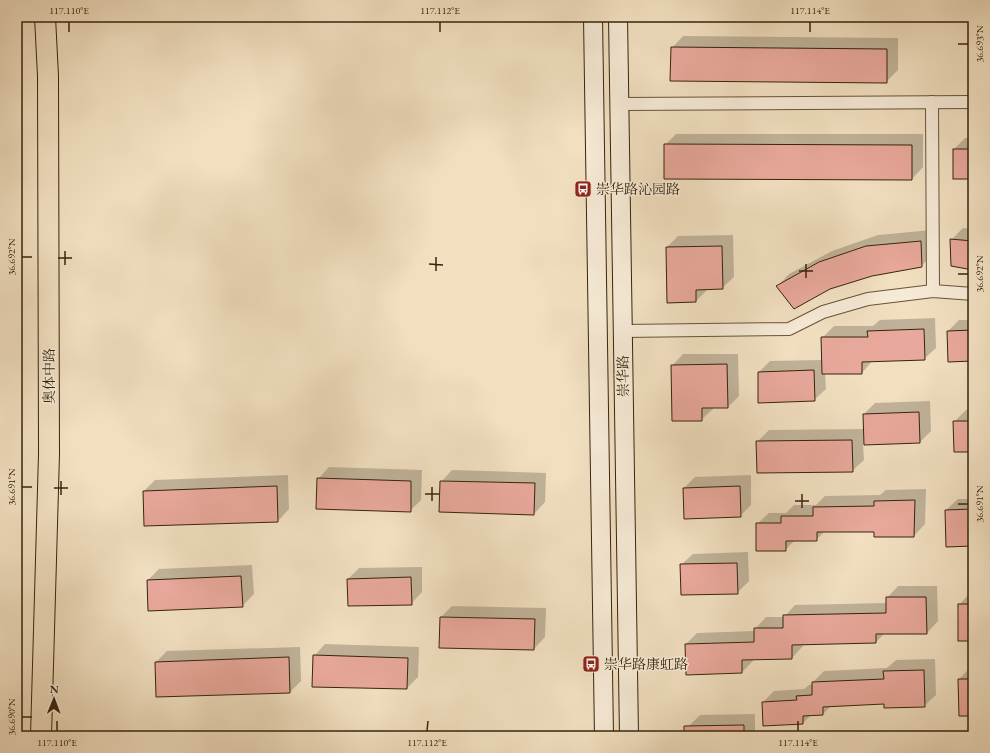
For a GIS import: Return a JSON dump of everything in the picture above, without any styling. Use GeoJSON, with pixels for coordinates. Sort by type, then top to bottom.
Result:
{"type":"FeatureCollection","features":[{"type":"Feature","properties":{"kind":"main road","name":"奥体中路"},"geometry":{"type":"LineString","coordinates":[[41,736],[48,454],[48,76],[44,17]]}},
{"type":"Feature","properties":{"kind":"main road","name":"崇华路"},"geometry":{"type":"LineString","coordinates":[[593,17],[604,736]]}},
{"type":"Feature","properties":{"kind":"main road","name":"崇华路"},"geometry":{"type":"LineString","coordinates":[[618,17],[629,736]]}},
{"type":"Feature","properties":{"kind":"street"},"geometry":{"type":"LineString","coordinates":[[932,102],[933,291]]}},
{"type":"Feature","properties":{"kind":"street"},"geometry":{"type":"LineString","coordinates":[[619,104],[973,102]]}},
{"type":"Feature","properties":{"kind":"street"},"geometry":{"type":"LineString","coordinates":[[623,331],[789,328],[823,312],[868,299],[933,291],[973,294]]}},
{"type":"Feature","properties":{"kind":"building"},"geometry":{"type":"Polygon","coordinates":[[[671,47],[887,49],[887,83],[670,81],[671,47]]]}},
{"type":"Feature","properties":{"kind":"building"},"geometry":{"type":"Polygon","coordinates":[[[664,144],[912,145],[912,180],[664,179],[664,144]]]}},
{"type":"Feature","properties":{"kind":"building"},"geometry":{"type":"Polygon","coordinates":[[[953,149],[973,149],[973,179],[953,179],[953,149]]]}},
{"type":"Feature","properties":{"kind":"building"},"geometry":{"type":"Polygon","coordinates":[[[950,239],[973,241],[973,270],[951,266],[950,239]]]}},
{"type":"Feature","properties":{"kind":"building"},"geometry":{"type":"Polygon","coordinates":[[[921,241],[922,267],[872,276],[830,289],[794,309],[776,286],[819,262],[866,246],[921,241]]]}},
{"type":"Feature","properties":{"kind":"building"},"geometry":{"type":"Polygon","coordinates":[[[722,246],[723,289],[696,290],[696,302],[667,303],[666,247],[722,246]]]}},
{"type":"Feature","properties":{"kind":"building"},"geometry":{"type":"Polygon","coordinates":[[[924,329],[925,360],[862,362],[862,374],[822,374],[821,337],[868,337],[867,331],[924,329]]]}},
{"type":"Feature","properties":{"kind":"building"},"geometry":{"type":"Polygon","coordinates":[[[973,330],[973,361],[948,362],[947,331],[973,330]]]}},
{"type":"Feature","properties":{"kind":"building"},"geometry":{"type":"Polygon","coordinates":[[[727,364],[728,408],[702,408],[702,421],[672,421],[671,365],[727,364]]]}},
{"type":"Feature","properties":{"kind":"building"},"geometry":{"type":"Polygon","coordinates":[[[814,370],[815,401],[758,403],[758,372],[814,370]]]}},
{"type":"Feature","properties":{"kind":"building"},"geometry":{"type":"Polygon","coordinates":[[[919,412],[920,443],[864,445],[863,414],[919,412]]]}},
{"type":"Feature","properties":{"kind":"building"},"geometry":{"type":"Polygon","coordinates":[[[953,421],[973,421],[973,452],[954,452],[953,421]]]}},
{"type":"Feature","properties":{"kind":"building"},"geometry":{"type":"Polygon","coordinates":[[[852,440],[853,472],[757,473],[756,441],[852,440]]]}},
{"type":"Feature","properties":{"kind":"building"},"geometry":{"type":"Polygon","coordinates":[[[317,478],[411,481],[411,512],[316,509],[317,478]]]}},
{"type":"Feature","properties":{"kind":"building"},"geometry":{"type":"Polygon","coordinates":[[[440,481],[535,483],[534,515],[439,512],[440,481]]]}},
{"type":"Feature","properties":{"kind":"building"},"geometry":{"type":"Polygon","coordinates":[[[277,486],[278,522],[144,526],[143,491],[277,486]]]}},
{"type":"Feature","properties":{"kind":"building"},"geometry":{"type":"Polygon","coordinates":[[[740,486],[741,517],[684,519],[683,488],[740,486]]]}},
{"type":"Feature","properties":{"kind":"building"},"geometry":{"type":"Polygon","coordinates":[[[915,500],[914,537],[874,537],[874,532],[817,532],[817,541],[786,541],[786,551],[756,551],[756,523],[781,523],[781,516],[813,516],[813,507],[874,506],[874,501],[915,500]]]}},
{"type":"Feature","properties":{"kind":"building"},"geometry":{"type":"Polygon","coordinates":[[[973,509],[973,546],[946,547],[945,510],[973,509]]]}},
{"type":"Feature","properties":{"kind":"building"},"geometry":{"type":"Polygon","coordinates":[[[737,563],[738,594],[681,595],[680,564],[737,563]]]}},
{"type":"Feature","properties":{"kind":"building"},"geometry":{"type":"Polygon","coordinates":[[[241,576],[243,607],[148,611],[147,580],[241,576]]]}},
{"type":"Feature","properties":{"kind":"building"},"geometry":{"type":"Polygon","coordinates":[[[411,577],[412,605],[348,606],[347,579],[411,577]]]}},
{"type":"Feature","properties":{"kind":"building"},"geometry":{"type":"Polygon","coordinates":[[[886,597],[926,597],[927,634],[876,634],[876,643],[792,645],[792,659],[742,660],[742,673],[686,675],[685,644],[754,642],[754,628],[783,628],[783,615],[886,613],[886,597]]]}},
{"type":"Feature","properties":{"kind":"building"},"geometry":{"type":"Polygon","coordinates":[[[958,604],[973,604],[973,641],[958,641],[958,604]]]}},
{"type":"Feature","properties":{"kind":"building"},"geometry":{"type":"Polygon","coordinates":[[[440,617],[535,619],[534,650],[439,648],[440,617]]]}},
{"type":"Feature","properties":{"kind":"building"},"geometry":{"type":"Polygon","coordinates":[[[313,655],[408,658],[407,689],[312,687],[313,655]]]}},
{"type":"Feature","properties":{"kind":"building"},"geometry":{"type":"Polygon","coordinates":[[[289,657],[290,693],[156,697],[155,662],[289,657]]]}},
{"type":"Feature","properties":{"kind":"building"},"geometry":{"type":"Polygon","coordinates":[[[924,670],[925,707],[884,708],[884,704],[823,707],[823,715],[803,716],[803,724],[763,726],[762,702],[797,700],[796,696],[812,695],[812,682],[884,679],[883,671],[924,670]]]}},
{"type":"Feature","properties":{"kind":"building"},"geometry":{"type":"Polygon","coordinates":[[[958,679],[973,679],[973,716],[959,716],[958,679]]]}},
{"type":"Feature","properties":{"kind":"building"},"geometry":{"type":"Polygon","coordinates":[[[744,725],[744,736],[684,736],[684,726],[744,725]]]}},
{"type":"Feature","properties":{"kind":"place","name":"崇华路沁园路"},"geometry":{"type":"Point","coordinates":[583,189]}},
{"type":"Feature","properties":{"kind":"place","name":"崇华路康虹路"},"geometry":{"type":"Point","coordinates":[591,664]}}]}
